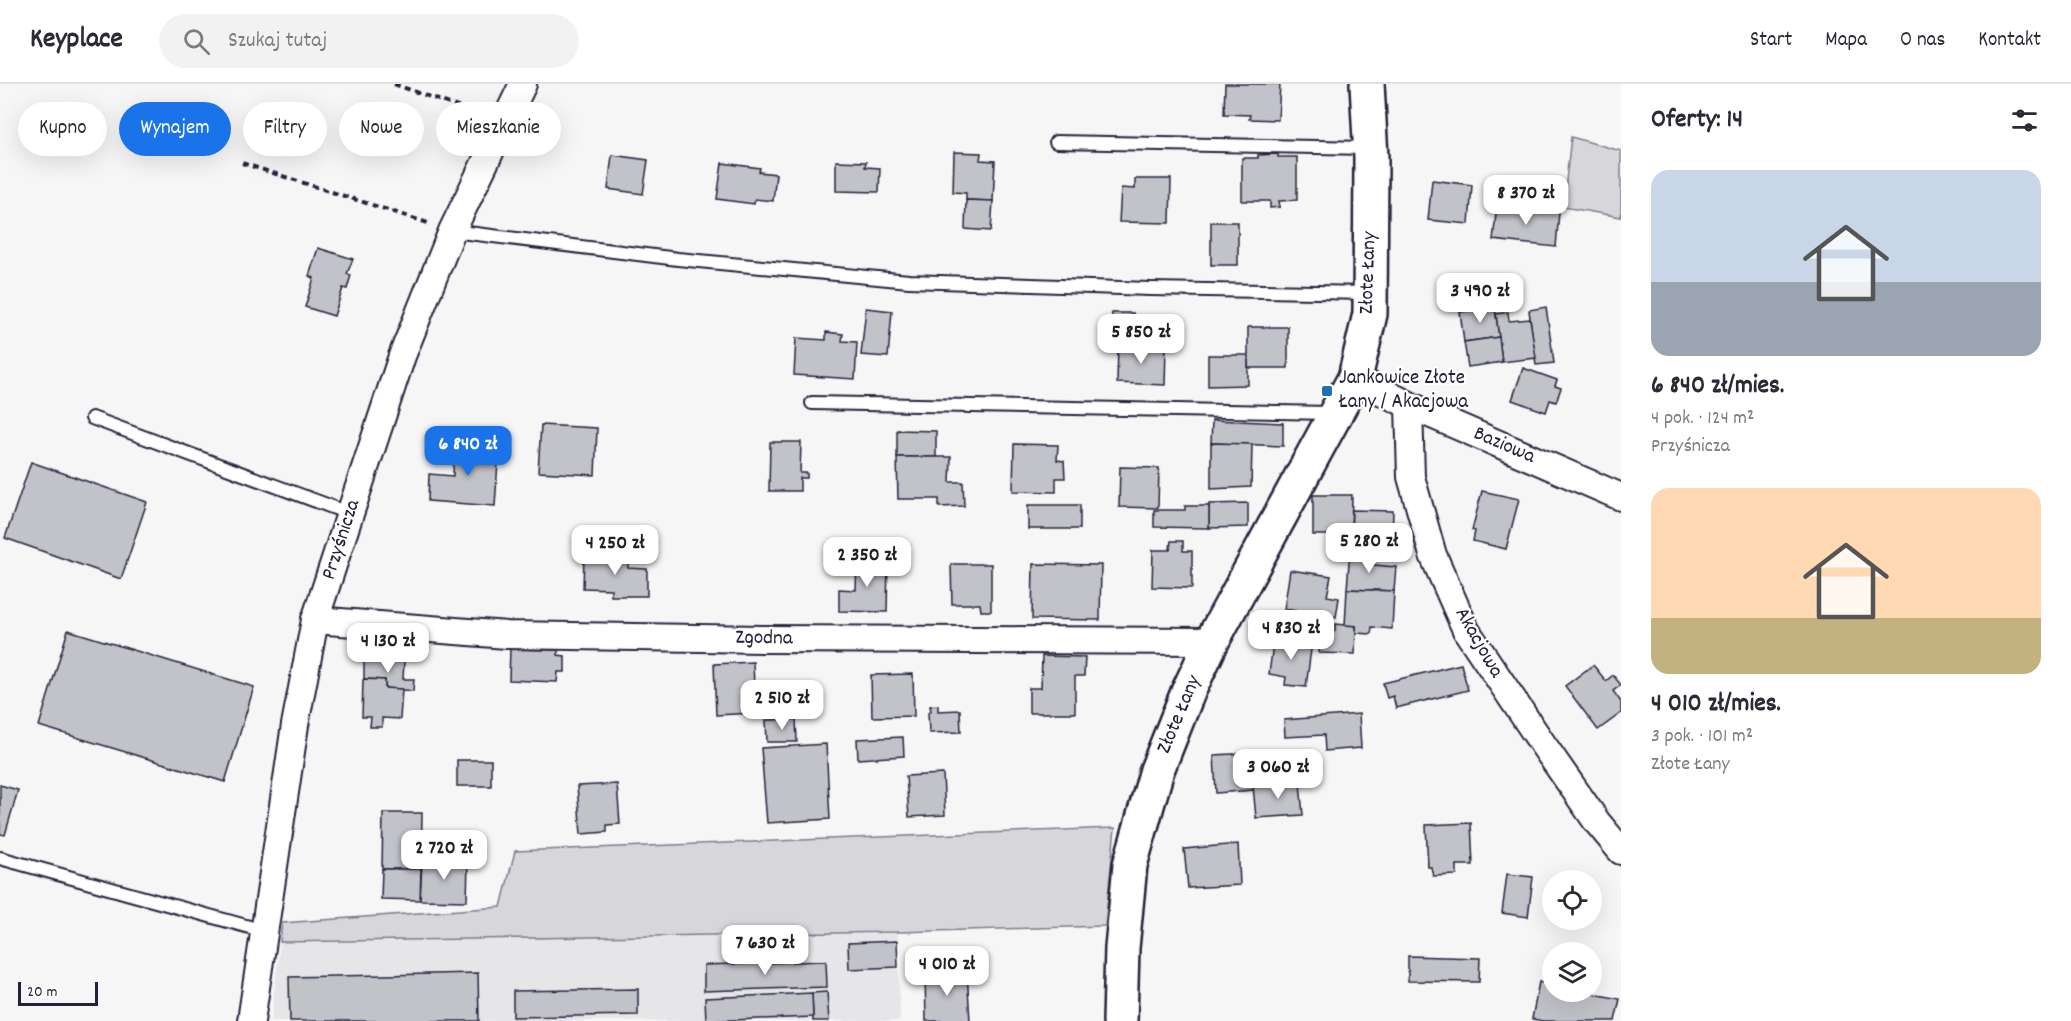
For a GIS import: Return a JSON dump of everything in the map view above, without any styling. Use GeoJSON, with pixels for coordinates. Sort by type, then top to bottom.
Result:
{"type":"FeatureCollection","features":[{"type":"Feature","properties":{"kind":"street","name":"Przyśnicza"},"geometry":{"type":"LineString","coordinates":[[514,102],[523,84]]}},
{"type":"Feature","properties":{"kind":"street","name":"Złote Łany"},"geometry":{"type":"LineString","coordinates":[[1120,1021],[1122,948],[1130,865],[1157,770],[1188,692],[1212,641],[1355,378],[1370,314],[1370,148],[1367,84]]}},
{"type":"Feature","properties":{"kind":"street","name":"Przyśnicza"},"geometry":{"type":"LineString","coordinates":[[251,1021],[295,725],[315,620],[402,356],[452,231],[487,156]]}},
{"type":"Feature","properties":{"kind":"street","name":"Baziowa"},"geometry":{"type":"LineString","coordinates":[[1355,378],[1409,405],[1621,497]]}},
{"type":"Feature","properties":{"kind":"street","name":"Akacjowa"},"geometry":{"type":"LineString","coordinates":[[1409,405],[1411,477],[1433,555],[1466,630],[1550,756],[1597,822],[1621,851]]}},
{"type":"Feature","properties":{"kind":"street","name":"Zgodna"},"geometry":{"type":"LineString","coordinates":[[315,620],[507,635],[1212,641]]}},
{"type":"Feature","properties":{"kind":"lane"},"geometry":{"type":"LineString","coordinates":[[1056,142],[1370,148]]}},
{"type":"Feature","properties":{"kind":"lane"},"geometry":{"type":"LineString","coordinates":[[452,231],[678,259],[909,281],[1138,289],[1369,293]]}},
{"type":"Feature","properties":{"kind":"lane"},"geometry":{"type":"LineString","coordinates":[[812,403],[1336,413]]}},
{"type":"Feature","properties":{"kind":"lane"},"geometry":{"type":"LineString","coordinates":[[92,418],[351,514]]}},
{"type":"Feature","properties":{"kind":"lane"},"geometry":{"type":"LineString","coordinates":[[0,858],[264,931]]}},
{"type":"Feature","properties":{"kind":"path"},"geometry":{"type":"LineString","coordinates":[[394,84],[444,102]]}},
{"type":"Feature","properties":{"kind":"path"},"geometry":{"type":"LineString","coordinates":[[243,163],[452,231]]}},
{"type":"Feature","properties":{"kind":"shaded area"},"geometry":{"type":"Polygon","coordinates":[[[1571,137],[1621,151],[1621,217],[1563,207],[1571,137]]]}},
{"type":"Feature","properties":{"kind":"shaded area"},"geometry":{"type":"Polygon","coordinates":[[[1115,828],[1105,926],[898,932],[280,942],[282,923],[501,907],[515,851],[1115,828]]]}},
{"type":"Feature","properties":{"kind":"shaded area"},"geometry":{"type":"Polygon","coordinates":[[[898,932],[900,1021],[271,1021],[280,942],[898,932]]]}},
{"type":"Feature","properties":{"kind":"building"},"geometry":{"type":"Polygon","coordinates":[[[1225,84],[1280,84],[1278,120],[1249,119],[1250,115],[1224,114],[1225,84]]]}},
{"type":"Feature","properties":{"kind":"building"},"geometry":{"type":"Polygon","coordinates":[[[954,152],[981,153],[980,160],[995,161],[993,201],[966,200],[966,193],[953,192],[954,152]]]}},
{"type":"Feature","properties":{"kind":"building"},"geometry":{"type":"Polygon","coordinates":[[[1278,154],[1278,157],[1297,157],[1297,200],[1279,201],[1280,207],[1270,208],[1270,201],[1242,201],[1242,158],[1278,154]]]}},
{"type":"Feature","properties":{"kind":"building"},"geometry":{"type":"Polygon","coordinates":[[[612,155],[648,160],[643,194],[608,189],[612,155]]]}},
{"type":"Feature","properties":{"kind":"building"},"geometry":{"type":"Polygon","coordinates":[[[836,161],[866,162],[865,167],[880,168],[879,192],[836,191],[836,161]]]}},
{"type":"Feature","properties":{"kind":"building"},"geometry":{"type":"Polygon","coordinates":[[[722,163],[760,168],[759,172],[776,174],[773,201],[755,199],[754,204],[717,199],[722,163]]]}},
{"type":"Feature","properties":{"kind":"building"},"geometry":{"type":"Polygon","coordinates":[[[1135,179],[1171,179],[1170,223],[1119,222],[1121,188],[1135,189],[1135,179]]]}},
{"type":"Feature","properties":{"kind":"building"},"geometry":{"type":"Polygon","coordinates":[[[1432,180],[1472,185],[1469,224],[1428,220],[1432,180]]]}},
{"type":"Feature","properties":{"kind":"building"},"geometry":{"type":"Polygon","coordinates":[[[966,200],[993,201],[991,231],[965,229],[966,200]]]}},
{"type":"Feature","properties":{"kind":"building"},"geometry":{"type":"Polygon","coordinates":[[[1497,205],[1559,212],[1556,247],[1493,240],[1497,205]]]}},
{"type":"Feature","properties":{"kind":"building"},"geometry":{"type":"Polygon","coordinates":[[[1211,222],[1238,222],[1238,265],[1211,265],[1211,222]]]}},
{"type":"Feature","properties":{"kind":"building"},"geometry":{"type":"Polygon","coordinates":[[[318,248],[353,259],[347,274],[351,275],[347,289],[343,288],[334,316],[305,307],[314,278],[309,276],[318,248]]]}},
{"type":"Feature","properties":{"kind":"building"},"geometry":{"type":"Polygon","coordinates":[[[1495,307],[1499,337],[1464,342],[1460,312],[1495,307]]]}},
{"type":"Feature","properties":{"kind":"building"},"geometry":{"type":"Polygon","coordinates":[[[1546,307],[1554,363],[1536,365],[1529,310],[1546,307]]]}},
{"type":"Feature","properties":{"kind":"building"},"geometry":{"type":"Polygon","coordinates":[[[866,308],[892,311],[888,357],[861,355],[866,308]]]}},
{"type":"Feature","properties":{"kind":"building"},"geometry":{"type":"Polygon","coordinates":[[[1508,312],[1509,321],[1530,319],[1536,358],[1502,362],[1496,314],[1508,312]]]}},
{"type":"Feature","properties":{"kind":"building"},"geometry":{"type":"Polygon","coordinates":[[[1112,313],[1133,313],[1133,346],[1111,345],[1112,313]]]}},
{"type":"Feature","properties":{"kind":"building"},"geometry":{"type":"Polygon","coordinates":[[[1248,327],[1288,327],[1288,368],[1248,368],[1248,327]]]}},
{"type":"Feature","properties":{"kind":"building"},"geometry":{"type":"Polygon","coordinates":[[[826,332],[843,334],[842,341],[857,342],[855,379],[794,375],[796,338],[826,340],[826,332]]]}},
{"type":"Feature","properties":{"kind":"building"},"geometry":{"type":"Polygon","coordinates":[[[1499,337],[1502,362],[1468,367],[1464,342],[1499,337]]]}},
{"type":"Feature","properties":{"kind":"building"},"geometry":{"type":"Polygon","coordinates":[[[1118,345],[1166,347],[1165,385],[1117,383],[1118,345]]]}},
{"type":"Feature","properties":{"kind":"building"},"geometry":{"type":"Polygon","coordinates":[[[1208,355],[1248,355],[1248,385],[1208,386],[1208,355]]]}},
{"type":"Feature","properties":{"kind":"building"},"geometry":{"type":"Polygon","coordinates":[[[1523,368],[1557,380],[1555,386],[1561,388],[1556,402],[1550,400],[1546,412],[1512,400],[1523,368]]]}},
{"type":"Feature","properties":{"kind":"building"},"geometry":{"type":"Polygon","coordinates":[[[1212,420],[1283,423],[1283,446],[1211,443],[1212,420]]]}},
{"type":"Feature","properties":{"kind":"building"},"geometry":{"type":"Polygon","coordinates":[[[541,425],[597,428],[595,475],[538,472],[541,425]]]}},
{"type":"Feature","properties":{"kind":"building"},"geometry":{"type":"Polygon","coordinates":[[[897,430],[936,431],[936,457],[897,457],[897,430]]]}},
{"type":"Feature","properties":{"kind":"building"},"geometry":{"type":"Polygon","coordinates":[[[770,442],[801,442],[800,473],[807,473],[807,478],[800,478],[800,491],[769,491],[770,442]]]}},
{"type":"Feature","properties":{"kind":"building"},"geometry":{"type":"Polygon","coordinates":[[[1211,443],[1252,444],[1251,487],[1211,489],[1211,443]]]}},
{"type":"Feature","properties":{"kind":"building"},"geometry":{"type":"Polygon","coordinates":[[[454,444],[499,447],[495,506],[428,501],[429,474],[453,476],[454,444]]]}},
{"type":"Feature","properties":{"kind":"building"},"geometry":{"type":"Polygon","coordinates":[[[1014,444],[1058,445],[1057,460],[1064,461],[1065,478],[1056,478],[1056,492],[1013,491],[1014,444]]]}},
{"type":"Feature","properties":{"kind":"building"},"geometry":{"type":"Polygon","coordinates":[[[897,457],[951,457],[950,482],[963,482],[964,506],[939,507],[939,499],[898,499],[897,457]]]}},
{"type":"Feature","properties":{"kind":"building"},"geometry":{"type":"Polygon","coordinates":[[[31,462],[147,502],[121,579],[5,538],[31,462]]]}},
{"type":"Feature","properties":{"kind":"building"},"geometry":{"type":"Polygon","coordinates":[[[1120,467],[1159,468],[1158,508],[1119,507],[1120,467]]]}},
{"type":"Feature","properties":{"kind":"building"},"geometry":{"type":"Polygon","coordinates":[[[1482,491],[1519,499],[1506,549],[1473,541],[1475,531],[1472,530],[1482,491]]]}},
{"type":"Feature","properties":{"kind":"building"},"geometry":{"type":"Polygon","coordinates":[[[1313,495],[1352,495],[1351,535],[1313,535],[1313,495]]]}},
{"type":"Feature","properties":{"kind":"building"},"geometry":{"type":"Polygon","coordinates":[[[1248,503],[1248,527],[1209,528],[1209,504],[1248,503]]]}},
{"type":"Feature","properties":{"kind":"building"},"geometry":{"type":"Polygon","coordinates":[[[1028,505],[1080,505],[1080,529],[1028,529],[1028,505]]]}},
{"type":"Feature","properties":{"kind":"building"},"geometry":{"type":"Polygon","coordinates":[[[1185,506],[1209,506],[1209,528],[1154,527],[1154,510],[1185,510],[1185,506]]]}},
{"type":"Feature","properties":{"kind":"building"},"geometry":{"type":"Polygon","coordinates":[[[1352,510],[1393,511],[1392,536],[1351,535],[1352,510]]]}},
{"type":"Feature","properties":{"kind":"building"},"geometry":{"type":"Polygon","coordinates":[[[1171,541],[1183,541],[1183,551],[1192,551],[1192,588],[1152,587],[1153,550],[1170,550],[1171,541]]]}},
{"type":"Feature","properties":{"kind":"building"},"geometry":{"type":"Polygon","coordinates":[[[1350,549],[1367,550],[1365,564],[1396,567],[1394,591],[1347,589],[1350,549]]]}},
{"type":"Feature","properties":{"kind":"building"},"geometry":{"type":"Polygon","coordinates":[[[584,556],[628,557],[628,568],[647,569],[647,596],[611,596],[611,589],[583,588],[584,556]]]}},
{"type":"Feature","properties":{"kind":"building"},"geometry":{"type":"Polygon","coordinates":[[[857,559],[888,560],[887,612],[839,611],[839,589],[856,590],[857,559]]]}},
{"type":"Feature","properties":{"kind":"building"},"geometry":{"type":"Polygon","coordinates":[[[951,564],[991,564],[991,611],[981,611],[980,604],[952,604],[951,564]]]}},
{"type":"Feature","properties":{"kind":"building"},"geometry":{"type":"Polygon","coordinates":[[[1033,564],[1101,565],[1100,620],[1032,619],[1033,564]]]}},
{"type":"Feature","properties":{"kind":"building"},"geometry":{"type":"Polygon","coordinates":[[[1290,570],[1331,576],[1327,596],[1339,598],[1336,617],[1284,609],[1290,570]]]}},
{"type":"Feature","properties":{"kind":"building"},"geometry":{"type":"Polygon","coordinates":[[[1347,589],[1394,591],[1392,629],[1372,627],[1371,634],[1356,633],[1356,626],[1345,626],[1347,589]]]}},
{"type":"Feature","properties":{"kind":"building"},"geometry":{"type":"Polygon","coordinates":[[[1335,624],[1356,626],[1355,654],[1319,653],[1321,631],[1335,631],[1335,624]]]}},
{"type":"Feature","properties":{"kind":"building"},"geometry":{"type":"Polygon","coordinates":[[[68,630],[254,687],[225,782],[39,726],[68,630]]]}},
{"type":"Feature","properties":{"kind":"building"},"geometry":{"type":"Polygon","coordinates":[[[387,635],[404,637],[404,653],[386,652],[387,635]]]}},
{"type":"Feature","properties":{"kind":"building"},"geometry":{"type":"Polygon","coordinates":[[[1274,637],[1312,642],[1306,687],[1285,685],[1286,677],[1269,674],[1274,637]]]}},
{"type":"Feature","properties":{"kind":"building"},"geometry":{"type":"Polygon","coordinates":[[[510,649],[558,650],[558,655],[565,656],[565,672],[558,672],[557,682],[509,680],[510,649]]]}},
{"type":"Feature","properties":{"kind":"building"},"geometry":{"type":"Polygon","coordinates":[[[1042,656],[1085,657],[1084,676],[1075,676],[1075,713],[1029,713],[1029,688],[1041,688],[1042,656]]]}},
{"type":"Feature","properties":{"kind":"building"},"geometry":{"type":"Polygon","coordinates":[[[364,659],[404,661],[403,679],[414,679],[413,691],[385,688],[385,680],[364,679],[364,659]]]}},
{"type":"Feature","properties":{"kind":"building"},"geometry":{"type":"Polygon","coordinates":[[[753,662],[755,713],[716,715],[714,664],[753,662]]]}},
{"type":"Feature","properties":{"kind":"building"},"geometry":{"type":"Polygon","coordinates":[[[1461,664],[1468,690],[1396,708],[1393,696],[1387,698],[1383,683],[1461,664]]]}},
{"type":"Feature","properties":{"kind":"building"},"geometry":{"type":"Polygon","coordinates":[[[1593,665],[1606,681],[1613,675],[1621,685],[1613,691],[1621,702],[1621,713],[1598,730],[1565,686],[1593,665]]]}},
{"type":"Feature","properties":{"kind":"building"},"geometry":{"type":"Polygon","coordinates":[[[913,674],[914,716],[872,717],[871,675],[913,674]]]}},
{"type":"Feature","properties":{"kind":"building"},"geometry":{"type":"Polygon","coordinates":[[[363,680],[385,680],[385,688],[402,689],[400,719],[382,718],[382,727],[370,727],[371,717],[362,717],[363,680]]]}},
{"type":"Feature","properties":{"kind":"building"},"geometry":{"type":"Polygon","coordinates":[[[938,705],[938,711],[960,710],[961,732],[929,733],[928,712],[931,711],[930,706],[938,705]]]}},
{"type":"Feature","properties":{"kind":"building"},"geometry":{"type":"Polygon","coordinates":[[[1359,714],[1361,748],[1325,751],[1324,735],[1285,737],[1284,720],[1359,714]]]}},
{"type":"Feature","properties":{"kind":"building"},"geometry":{"type":"Polygon","coordinates":[[[796,719],[797,742],[767,742],[766,720],[796,719]]]}},
{"type":"Feature","properties":{"kind":"building"},"geometry":{"type":"Polygon","coordinates":[[[903,737],[904,756],[858,759],[857,739],[903,737]]]}},
{"type":"Feature","properties":{"kind":"building"},"geometry":{"type":"Polygon","coordinates":[[[826,744],[830,819],[767,823],[761,748],[826,744]]]}},
{"type":"Feature","properties":{"kind":"building"},"geometry":{"type":"Polygon","coordinates":[[[1252,753],[1252,767],[1262,766],[1263,786],[1253,786],[1254,790],[1216,793],[1214,755],[1252,753]]]}},
{"type":"Feature","properties":{"kind":"building"},"geometry":{"type":"Polygon","coordinates":[[[457,760],[491,760],[491,786],[457,786],[457,760]]]}},
{"type":"Feature","properties":{"kind":"building"},"geometry":{"type":"Polygon","coordinates":[[[943,774],[945,815],[909,817],[906,776],[943,774]]]}},
{"type":"Feature","properties":{"kind":"building"},"geometry":{"type":"Polygon","coordinates":[[[1300,783],[1303,815],[1256,818],[1253,786],[1300,783]]]}},
{"type":"Feature","properties":{"kind":"building"},"geometry":{"type":"Polygon","coordinates":[[[617,784],[620,824],[607,825],[607,832],[581,834],[577,786],[617,784]]]}},
{"type":"Feature","properties":{"kind":"building"},"geometry":{"type":"Polygon","coordinates":[[[0,785],[18,790],[5,835],[0,834],[0,785]]]}},
{"type":"Feature","properties":{"kind":"building"},"geometry":{"type":"Polygon","coordinates":[[[383,813],[422,813],[421,869],[382,869],[383,813]]]}},
{"type":"Feature","properties":{"kind":"building"},"geometry":{"type":"Polygon","coordinates":[[[1471,823],[1473,865],[1457,865],[1457,875],[1433,876],[1431,867],[1428,867],[1426,825],[1471,823]]]}},
{"type":"Feature","properties":{"kind":"building"},"geometry":{"type":"Polygon","coordinates":[[[1238,844],[1240,885],[1188,888],[1184,849],[1238,844]]]}},
{"type":"Feature","properties":{"kind":"building"},"geometry":{"type":"Polygon","coordinates":[[[422,861],[468,862],[467,901],[420,900],[422,861]]]}},
{"type":"Feature","properties":{"kind":"building"},"geometry":{"type":"Polygon","coordinates":[[[382,869],[421,869],[420,900],[381,899],[382,869]]]}},
{"type":"Feature","properties":{"kind":"building"},"geometry":{"type":"Polygon","coordinates":[[[1507,874],[1533,877],[1528,917],[1502,913],[1507,874]]]}},
{"type":"Feature","properties":{"kind":"building"},"geometry":{"type":"Polygon","coordinates":[[[897,941],[898,967],[849,969],[848,943],[897,941]]]}},
{"type":"Feature","properties":{"kind":"building"},"geometry":{"type":"Polygon","coordinates":[[[1408,956],[1480,958],[1479,982],[1408,981],[1408,956]]]}},
{"type":"Feature","properties":{"kind":"building"},"geometry":{"type":"Polygon","coordinates":[[[826,961],[827,987],[704,991],[704,965],[826,961]]]}},
{"type":"Feature","properties":{"kind":"building"},"geometry":{"type":"Polygon","coordinates":[[[967,972],[970,1021],[926,1021],[925,974],[967,972]]]}},
{"type":"Feature","properties":{"kind":"building"},"geometry":{"type":"Polygon","coordinates":[[[478,973],[479,1021],[290,1021],[289,977],[478,973]]]}},
{"type":"Feature","properties":{"kind":"building"},"geometry":{"type":"Polygon","coordinates":[[[1539,982],[1542,983],[1542,1002],[1602,1002],[1602,996],[1620,999],[1615,1021],[1532,1019],[1539,982]]]}},
{"type":"Feature","properties":{"kind":"building"},"geometry":{"type":"Polygon","coordinates":[[[638,989],[638,1015],[513,1017],[513,991],[638,989]]]}},
{"type":"Feature","properties":{"kind":"building"},"geometry":{"type":"Polygon","coordinates":[[[827,992],[829,1021],[813,1021],[812,993],[827,992]]]}},
{"type":"Feature","properties":{"kind":"building"},"geometry":{"type":"Polygon","coordinates":[[[812,993],[813,1017],[706,1021],[705,998],[812,993]]]}},
{"type":"Feature","properties":{"kind":"place","name":"Jankowice Złote Łany / Akacjowa"},"geometry":{"type":"Point","coordinates":[1327,391]}}]}
